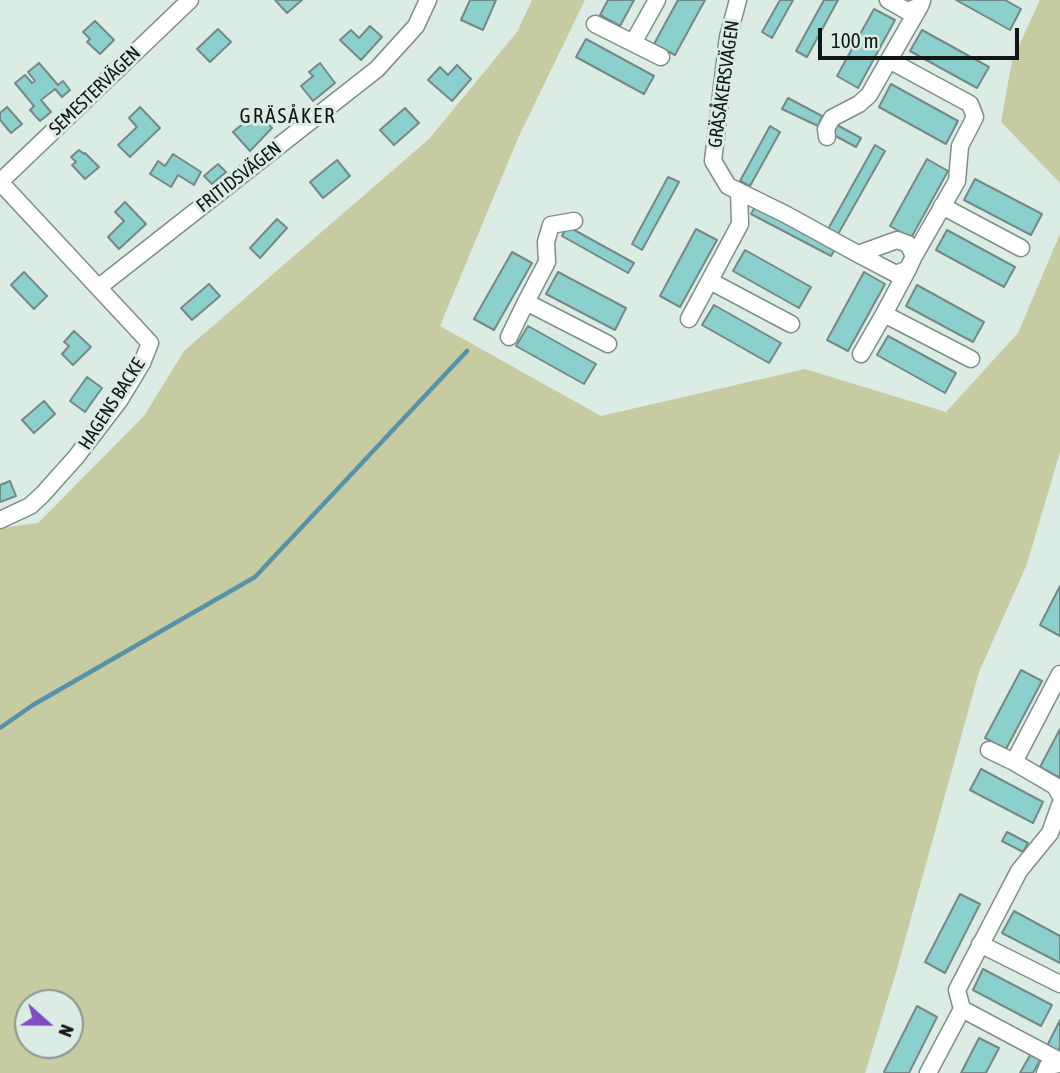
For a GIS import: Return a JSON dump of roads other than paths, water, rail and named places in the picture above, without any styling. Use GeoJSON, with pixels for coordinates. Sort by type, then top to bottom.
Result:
{"type":"FeatureCollection","features":[{"type":"Feature","properties":{"kind":"street","name":"SEMESTERVÄGEN"},"geometry":{"type":"LineString","coordinates":[[0,182],[190,0]]}},
{"type":"Feature","properties":{"kind":"street","name":"FRITIDSVÄGEN"},"geometry":{"type":"LineString","coordinates":[[99,286],[377,69],[416,26],[428,0]]}},
{"type":"Feature","properties":{"kind":"street"},"geometry":{"type":"LineString","coordinates":[[632,43],[657,0]]}},
{"type":"Feature","properties":{"kind":"street","name":"GRÄSÅKERSVÄGEN"},"geometry":{"type":"LineString","coordinates":[[738,0],[728,37],[713,161],[728,186],[896,274],[911,263]]}},
{"type":"Feature","properties":{"kind":"street"},"geometry":{"type":"LineString","coordinates":[[888,0],[907,11],[921,3]]}},
{"type":"Feature","properties":{"kind":"street"},"geometry":{"type":"LineString","coordinates":[[827,137],[832,118],[859,104],[869,95],[921,3]]}},
{"type":"Feature","properties":{"kind":"street"},"geometry":{"type":"LineString","coordinates":[[595,24],[662,57]]}},
{"type":"Feature","properties":{"kind":"street"},"geometry":{"type":"LineString","coordinates":[[861,354],[957,181],[960,146],[975,117],[970,104],[889,60]]}},
{"type":"Feature","properties":{"kind":"street","name":"HAGENS BACKE"},"geometry":{"type":"LineString","coordinates":[[0,182],[149,343],[142,363],[119,401],[76,457],[30,506],[0,520]]}},
{"type":"Feature","properties":{"kind":"street"},"geometry":{"type":"LineString","coordinates":[[689,319],[740,224],[739,191]]}},
{"type":"Feature","properties":{"kind":"street"},"geometry":{"type":"LineString","coordinates":[[942,206],[1021,248]]}},
{"type":"Feature","properties":{"kind":"street"},"geometry":{"type":"LineString","coordinates":[[509,337],[547,262],[546,242],[551,225],[574,221]]}},
{"type":"Feature","properties":{"kind":"street"},"geometry":{"type":"LineString","coordinates":[[858,254],[897,240],[908,244],[911,263]]}},
{"type":"Feature","properties":{"kind":"street"},"geometry":{"type":"LineString","coordinates":[[710,281],[792,324]]}},
{"type":"Feature","properties":{"kind":"street"},"geometry":{"type":"LineString","coordinates":[[526,302],[608,344]]}},
{"type":"Feature","properties":{"kind":"street"},"geometry":{"type":"LineString","coordinates":[[884,314],[971,359]]}},
{"type":"Feature","properties":{"kind":"street"},"geometry":{"type":"LineString","coordinates":[[1014,762],[1060,674]]}},
{"type":"Feature","properties":{"kind":"street"},"geometry":{"type":"LineString","coordinates":[[989,750],[1055,786],[1060,795]]}},
{"type":"Feature","properties":{"kind":"street"},"geometry":{"type":"LineString","coordinates":[[928,1073],[962,1009],[957,990],[1019,870],[1055,835],[1060,805]]}},
{"type":"Feature","properties":{"kind":"street"},"geometry":{"type":"LineString","coordinates":[[981,944],[1060,984]]}},
{"type":"Feature","properties":{"kind":"street"},"geometry":{"type":"LineString","coordinates":[[962,1009],[1060,1063]]}},
{"type":"Feature","properties":{"kind":"street"},"geometry":{"type":"LineString","coordinates":[[1045,1073],[1048,1066],[1060,1063]]}},
{"type":"Feature","properties":{"kind":"waterway"},"geometry":{"type":"LineString","coordinates":[[0,728],[33,705],[255,577],[467,351]]}},
{"type":"Feature","properties":{"kind":"district","name":"GRÄSÅKER"},"geometry":{"type":"Point","coordinates":[288,116]}}]}
